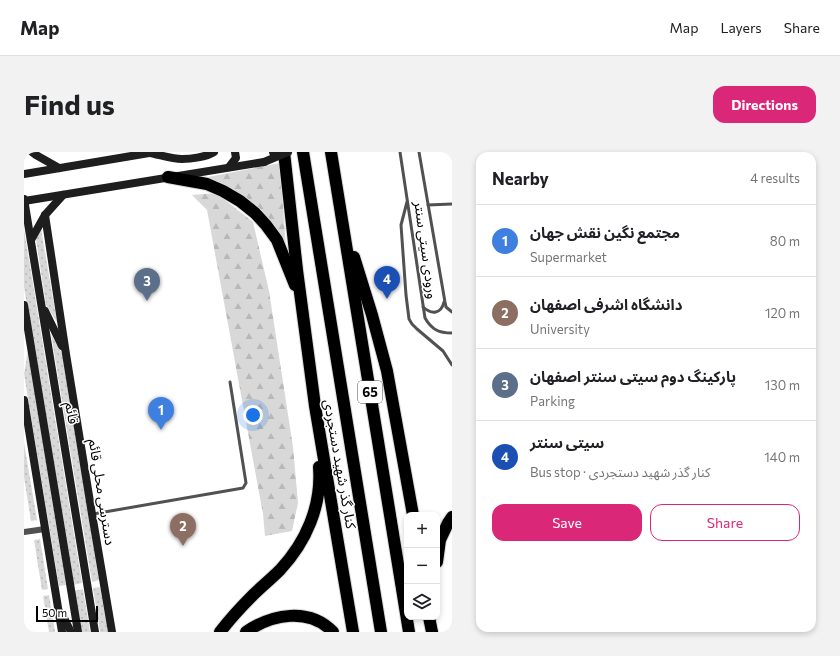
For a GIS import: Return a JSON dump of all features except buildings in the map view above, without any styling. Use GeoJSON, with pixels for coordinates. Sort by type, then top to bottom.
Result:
{"type":"FeatureCollection","features":[{"type":"Feature","properties":{"kind":"highway"},"geometry":{"type":"LineString","coordinates":[[284,152],[301,301]]}},
{"type":"Feature","properties":{"kind":"highway","name":"65"},"geometry":{"type":"LineString","coordinates":[[303,152],[381,632]]}},
{"type":"Feature","properties":{"kind":"highway","name":"65"},"geometry":{"type":"LineString","coordinates":[[331,152],[410,632]]}},
{"type":"Feature","properties":{"kind":"highway"},"geometry":{"type":"LineString","coordinates":[[168,177],[207,184],[240,201],[255,213],[277,240],[301,301]]}},
{"type":"Feature","properties":{"kind":"highway"},"geometry":{"type":"LineString","coordinates":[[340,209],[387,371],[413,512]]}},
{"type":"Feature","properties":{"kind":"highway","name":"کنار گذر شهید دستجردی"},"geometry":{"type":"LineString","coordinates":[[301,301],[315,406],[353,632]]}},
{"type":"Feature","properties":{"kind":"highway"},"geometry":{"type":"LineString","coordinates":[[220,632],[248,600],[279,571],[293,555],[304,538],[311,522],[317,502],[320,481],[315,406]]}},
{"type":"Feature","properties":{"kind":"highway"},"geometry":{"type":"LineString","coordinates":[[439,548],[440,540],[452,517]]}},
{"type":"Feature","properties":{"kind":"highway"},"geometry":{"type":"LineString","coordinates":[[246,632],[267,620],[294,615],[318,621],[333,632]]}},
{"type":"Feature","properties":{"kind":"highway"},"geometry":{"type":"LineString","coordinates":[[431,620],[432,631]]}},
{"type":"Feature","properties":{"kind":"main road"},"geometry":{"type":"LineString","coordinates":[[24,174],[153,152],[182,159],[200,157],[214,152]]}},
{"type":"Feature","properties":{"kind":"main road"},"geometry":{"type":"LineString","coordinates":[[229,167],[236,158],[235,152]]}},
{"type":"Feature","properties":{"kind":"main road"},"geometry":{"type":"LineString","coordinates":[[24,200],[264,162],[288,152]]}},
{"type":"Feature","properties":{"kind":"main road"},"geometry":{"type":"LineString","coordinates":[[34,153],[59,168]]}},
{"type":"Feature","properties":{"kind":"main road"},"geometry":{"type":"LineString","coordinates":[[31,240],[45,215],[63,195]]}},
{"type":"Feature","properties":{"kind":"main road","name":"قائم"},"geometry":{"type":"LineString","coordinates":[[24,200],[26,220],[31,240],[95,632]]}},
{"type":"Feature","properties":{"kind":"main road","name":"دسترسی محلی قائم"},"geometry":{"type":"LineString","coordinates":[[45,215],[66,354],[112,632]]}},
{"type":"Feature","properties":{"kind":"main road"},"geometry":{"type":"LineString","coordinates":[[41,302],[66,354]]}},
{"type":"Feature","properties":{"kind":"main road"},"geometry":{"type":"LineString","coordinates":[[24,305],[78,632]]}},
{"type":"Feature","properties":{"kind":"main road"},"geometry":{"type":"LineString","coordinates":[[24,338],[26,318]]}},
{"type":"Feature","properties":{"kind":"main road"},"geometry":{"type":"LineString","coordinates":[[24,400],[62,632]]}},
{"type":"Feature","properties":{"kind":"main road"},"geometry":{"type":"LineString","coordinates":[[58,604],[71,632]]}},
{"type":"Feature","properties":{"kind":"street"},"geometry":{"type":"LineString","coordinates":[[24,532],[45,529]]}},
{"type":"Feature","properties":{"kind":"lane","name":"ورودی سیتی سنتر"},"geometry":{"type":"LineString","coordinates":[[400,152],[425,318],[429,325],[435,330],[452,333]]}},
{"type":"Feature","properties":{"kind":"lane"},"geometry":{"type":"LineString","coordinates":[[419,152],[446,307],[452,312]]}},
{"type":"Feature","properties":{"kind":"lane"},"geometry":{"type":"LineString","coordinates":[[408,200],[401,225],[409,318],[417,329],[443,351],[452,365]]}},
{"type":"Feature","properties":{"kind":"lane"},"geometry":{"type":"LineString","coordinates":[[428,205],[452,204]]}},
{"type":"Feature","properties":{"kind":"lane"},"geometry":{"type":"LineString","coordinates":[[423,307],[431,312],[436,312],[440,310],[445,302]]}},
{"type":"Feature","properties":{"kind":"lane"},"geometry":{"type":"LineString","coordinates":[[92,514],[243,488],[246,483],[230,382]]}},
{"type":"Feature","properties":{"kind":"green space"},"geometry":{"type":"Polygon","coordinates":[[[280,163],[286,249],[269,218],[208,177],[280,163]]]}},
{"type":"Feature","properties":{"kind":"green space"},"geometry":{"type":"Polygon","coordinates":[[[216,193],[253,222],[269,291],[293,447],[298,503],[292,531],[265,536],[263,514],[207,210],[192,195],[216,193]]]}},
{"type":"Feature","properties":{"kind":"green space"},"geometry":{"type":"Polygon","coordinates":[[[24,229],[82,583],[73,585],[24,287],[24,229]]]}},
{"type":"Feature","properties":{"kind":"green space"},"geometry":{"type":"Polygon","coordinates":[[[41,229],[57,322],[46,305],[36,239],[41,229]]]}},
{"type":"Feature","properties":{"kind":"green space"},"geometry":{"type":"Polygon","coordinates":[[[51,334],[62,354],[99,580],[92,582],[51,334]]]}},
{"type":"Feature","properties":{"kind":"green space"},"geometry":{"type":"Polygon","coordinates":[[[28,350],[66,585],[59,586],[24,374],[28,350]]]}},
{"type":"Feature","properties":{"kind":"green space"},"geometry":{"type":"Polygon","coordinates":[[[24,443],[37,520],[31,521],[24,477],[24,443]]]}},
{"type":"Feature","properties":{"kind":"green space"},"geometry":{"type":"Polygon","coordinates":[[[40,539],[48,589],[42,590],[34,540],[40,539]]]}},
{"type":"Feature","properties":{"kind":"green space"},"geometry":{"type":"Polygon","coordinates":[[[100,587],[108,632],[100,632],[93,588],[100,587]]]}},
{"type":"Feature","properties":{"kind":"green space"},"geometry":{"type":"Polygon","coordinates":[[[83,589],[90,632],[81,632],[74,591],[83,589]]]}},
{"type":"Feature","properties":{"kind":"green space"},"geometry":{"type":"Polygon","coordinates":[[[49,595],[55,632],[49,632],[43,596],[49,595]]]}},
{"type":"Feature","properties":{"kind":"place","name":"سیتی سنتر"},"geometry":{"type":"Point","coordinates":[387,299]}},
{"type":"Feature","properties":{"kind":"place","name":"پارکینگ دوم سیتی سنتر اصفهان"},"geometry":{"type":"Point","coordinates":[147,301]}},
{"type":"Feature","properties":{"kind":"place","name":"مجتمع نگین نقش جهان"},"geometry":{"type":"Point","coordinates":[161,430]}},
{"type":"Feature","properties":{"kind":"place","name":"دانشگاه اشرفی اصفهان"},"geometry":{"type":"Point","coordinates":[183,546]}}]}
